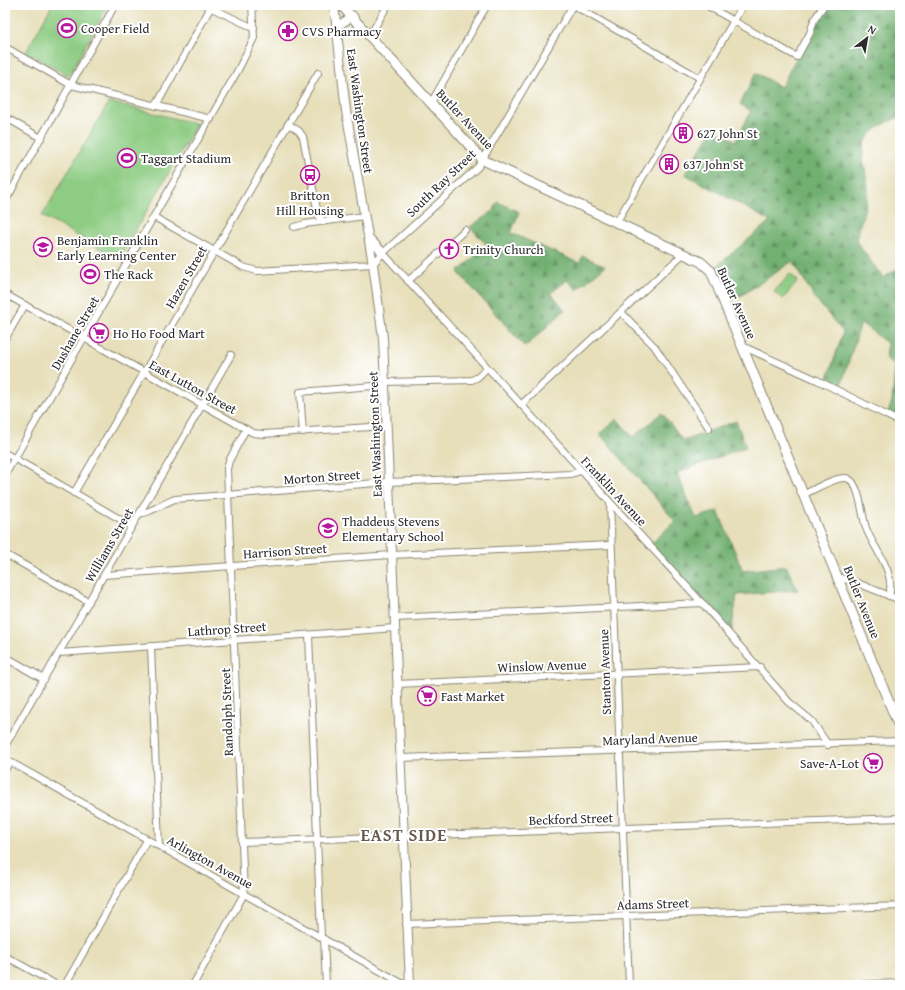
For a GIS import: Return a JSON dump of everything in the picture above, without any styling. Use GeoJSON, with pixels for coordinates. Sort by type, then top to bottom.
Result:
{"type":"FeatureCollection","features":[{"type":"Feature","properties":{"kind":"main road","name":"East Washington Street"},"geometry":{"type":"LineString","coordinates":[[334,5],[346,111],[373,264],[381,320],[385,384],[406,924],[410,985]]}},
{"type":"Feature","properties":{"kind":"main road","name":"Butler Avenue"},"geometry":{"type":"LineString","coordinates":[[341,5],[353,16],[483,160],[701,262],[711,271],[900,729]]}},
{"type":"Feature","properties":{"kind":"main road"},"geometry":{"type":"LineString","coordinates":[[336,27],[353,16]]}},
{"type":"Feature","properties":{"kind":"main road"},"geometry":{"type":"LineString","coordinates":[[368,237],[383,253]]}},
{"type":"Feature","properties":{"kind":"street"},"geometry":{"type":"LineString","coordinates":[[5,202],[115,5]]}},
{"type":"Feature","properties":{"kind":"street","name":"Dushane Street"},"geometry":{"type":"LineString","coordinates":[[5,475],[211,119],[252,43],[254,28],[252,5]]}},
{"type":"Feature","properties":{"kind":"street"},"geometry":{"type":"LineString","coordinates":[[370,36],[388,5]]}},
{"type":"Feature","properties":{"kind":"street"},"geometry":{"type":"LineString","coordinates":[[431,103],[487,5]]}},
{"type":"Feature","properties":{"kind":"street"},"geometry":{"type":"LineString","coordinates":[[706,5],[797,57],[810,33],[814,20],[824,5]]}},
{"type":"Feature","properties":{"kind":"street"},"geometry":{"type":"LineString","coordinates":[[616,223],[743,5]]}},
{"type":"Feature","properties":{"kind":"street"},"geometry":{"type":"LineString","coordinates":[[156,106],[209,6],[254,28]]}},
{"type":"Feature","properties":{"kind":"street"},"geometry":{"type":"LineString","coordinates":[[572,6],[700,78]]}},
{"type":"Feature","properties":{"kind":"street","name":"South Ray Street"},"geometry":{"type":"LineString","coordinates":[[373,264],[383,253],[467,177],[483,160],[572,6]]}},
{"type":"Feature","properties":{"kind":"street"},"geometry":{"type":"LineString","coordinates":[[5,47],[71,85],[211,119]]}},
{"type":"Feature","properties":{"kind":"street","name":"Hazen Street"},"geometry":{"type":"LineString","coordinates":[[74,493],[213,251],[318,73]]}},
{"type":"Feature","properties":{"kind":"street"},"geometry":{"type":"LineString","coordinates":[[5,117],[41,138]]}},
{"type":"Feature","properties":{"kind":"street"},"geometry":{"type":"LineString","coordinates":[[288,124],[299,131],[303,137],[318,214],[324,221]]}},
{"type":"Feature","properties":{"kind":"street"},"geometry":{"type":"LineString","coordinates":[[294,227],[324,221],[364,216]]}},
{"type":"Feature","properties":{"kind":"street"},"geometry":{"type":"LineString","coordinates":[[154,217],[243,267],[262,272],[373,264]]}},
{"type":"Feature","properties":{"kind":"street"},"geometry":{"type":"LineString","coordinates":[[408,281],[465,230]]}},
{"type":"Feature","properties":{"kind":"street","name":"Franklin Avenue"},"geometry":{"type":"LineString","coordinates":[[383,253],[760,667],[789,702],[812,720],[828,745]]}},
{"type":"Feature","properties":{"kind":"street"},"geometry":{"type":"LineString","coordinates":[[521,405],[683,254]]}},
{"type":"Feature","properties":{"kind":"street","name":"East Lutton Street"},"geometry":{"type":"LineString","coordinates":[[5,294],[202,405],[246,429],[259,434],[386,426]]}},
{"type":"Feature","properties":{"kind":"street"},"geometry":{"type":"LineString","coordinates":[[5,340],[25,305]]}},
{"type":"Feature","properties":{"kind":"street"},"geometry":{"type":"LineString","coordinates":[[622,312],[650,341],[708,428]]}},
{"type":"Feature","properties":{"kind":"street"},"geometry":{"type":"LineString","coordinates":[[742,346],[817,380],[900,422]]}},
{"type":"Feature","properties":{"kind":"street","name":"Williams Street"},"geometry":{"type":"LineString","coordinates":[[5,746],[231,355]]}},
{"type":"Feature","properties":{"kind":"street"},"geometry":{"type":"LineString","coordinates":[[303,432],[300,392],[385,384],[472,380],[478,377],[487,368]]}},
{"type":"Feature","properties":{"kind":"street","name":"Randolph Street"},"geometry":{"type":"LineString","coordinates":[[244,894],[228,465],[246,429]]}},
{"type":"Feature","properties":{"kind":"street"},"geometry":{"type":"LineString","coordinates":[[5,454],[132,526]]}},
{"type":"Feature","properties":{"kind":"street","name":"Morton Street"},"geometry":{"type":"LineString","coordinates":[[140,513],[146,513],[160,504],[175,499],[389,482],[572,474],[581,471]]}},
{"type":"Feature","properties":{"kind":"street"},"geometry":{"type":"LineString","coordinates":[[803,495],[838,479],[848,478],[852,481],[857,491],[867,530],[891,580],[889,596]]}},
{"type":"Feature","properties":{"kind":"street","name":"Stanton Avenue"},"geometry":{"type":"LineString","coordinates":[[610,503],[629,985]]}},
{"type":"Feature","properties":{"kind":"street","name":"Harrison Street"},"geometry":{"type":"LineString","coordinates":[[104,575],[391,554],[611,545]]}},
{"type":"Feature","properties":{"kind":"street"},"geometry":{"type":"LineString","coordinates":[[5,554],[89,602]]}},
{"type":"Feature","properties":{"kind":"street"},"geometry":{"type":"LineString","coordinates":[[837,577],[855,582],[900,600]]}},
{"type":"Feature","properties":{"kind":"street"},"geometry":{"type":"LineString","coordinates":[[394,618],[702,603]]}},
{"type":"Feature","properties":{"kind":"street","name":"Lathrop Street"},"geometry":{"type":"LineString","coordinates":[[60,652],[394,628]]}},
{"type":"Feature","properties":{"kind":"street"},"geometry":{"type":"LineString","coordinates":[[309,634],[317,839],[326,985]]}},
{"type":"Feature","properties":{"kind":"street"},"geometry":{"type":"LineString","coordinates":[[151,646],[159,846]]}},
{"type":"Feature","properties":{"kind":"street"},"geometry":{"type":"LineString","coordinates":[[5,657],[44,679]]}},
{"type":"Feature","properties":{"kind":"street","name":"Winslow Avenue"},"geometry":{"type":"LineString","coordinates":[[397,684],[760,667]]}},
{"type":"Feature","properties":{"kind":"street","name":"Maryland Avenue"},"geometry":{"type":"LineString","coordinates":[[400,758],[828,745],[900,741]]}},
{"type":"Feature","properties":{"kind":"street"},"geometry":{"type":"LineString","coordinates":[[5,770],[7,760]]}},
{"type":"Feature","properties":{"kind":"street","name":"Arlington Avenue"},"geometry":{"type":"LineString","coordinates":[[7,760],[405,985]]}},
{"type":"Feature","properties":{"kind":"street","name":"Beckford Street"},"geometry":{"type":"LineString","coordinates":[[242,842],[900,818]]}},
{"type":"Feature","properties":{"kind":"street"},"geometry":{"type":"LineString","coordinates":[[65,985],[147,840]]}},
{"type":"Feature","properties":{"kind":"street"},"geometry":{"type":"LineString","coordinates":[[193,985],[244,894]]}},
{"type":"Feature","properties":{"kind":"street","name":"Adams Street"},"geometry":{"type":"LineString","coordinates":[[406,924],[900,906]]}},
{"type":"Feature","properties":{"kind":"street"},"geometry":{"type":"LineString","coordinates":[[5,956],[57,985]]}},
{"type":"Feature","properties":{"kind":"street"},"geometry":{"type":"LineString","coordinates":[[846,985],[900,983]]}},
{"type":"Feature","properties":{"kind":"green space","name":"Cooper Field"},"geometry":{"type":"Polygon","coordinates":[[[52,5],[108,5],[69,76],[26,52],[52,5]]]}},
{"type":"Feature","properties":{"kind":"green space"},"geometry":{"type":"Polygon","coordinates":[[[824,5],[900,5],[900,117],[879,127],[868,137],[865,143],[863,159],[868,184],[868,194],[856,241],[883,278],[900,267],[900,422],[887,416],[892,401],[895,366],[886,358],[887,343],[861,323],[841,386],[827,381],[843,332],[814,297],[793,261],[726,306],[711,271],[770,221],[685,174],[713,129],[736,141],[751,111],[740,104],[756,73],[781,87],[824,5]]]}},
{"type":"Feature","properties":{"kind":"green space","name":"Taggart Stadium"},"geometry":{"type":"Polygon","coordinates":[[[109,102],[197,124],[119,259],[42,216],[109,102]]]}},
{"type":"Feature","properties":{"kind":"green space"},"geometry":{"type":"Polygon","coordinates":[[[498,202],[519,212],[511,233],[579,263],[583,256],[605,266],[577,290],[567,280],[551,293],[565,310],[525,347],[458,272],[487,245],[470,227],[493,211],[498,202]]]}},
{"type":"Feature","properties":{"kind":"green space"},"geometry":{"type":"Polygon","coordinates":[[[790,274],[798,281],[783,299],[774,292],[790,274]]]}},
{"type":"Feature","properties":{"kind":"green space"},"geometry":{"type":"Polygon","coordinates":[[[662,413],[683,441],[736,421],[746,447],[677,473],[696,518],[718,511],[743,571],[786,566],[798,590],[737,595],[731,635],[649,546],[675,521],[600,434],[617,419],[633,437],[662,413]]]}},
{"type":"Feature","properties":{"kind":"place","name":"Cooper Field"},"geometry":{"type":"Point","coordinates":[67,28]}},
{"type":"Feature","properties":{"kind":"place","name":"CVS Pharmacy"},"geometry":{"type":"Point","coordinates":[288,31]}},
{"type":"Feature","properties":{"kind":"place","name":"627 John St"},"geometry":{"type":"Point","coordinates":[683,133]}},
{"type":"Feature","properties":{"kind":"place","name":"Taggart Stadium"},"geometry":{"type":"Point","coordinates":[127,158]}},
{"type":"Feature","properties":{"kind":"place","name":"637 John St"},"geometry":{"type":"Point","coordinates":[669,164]}},
{"type":"Feature","properties":{"kind":"place","name":"Britton Hill Housing"},"geometry":{"type":"Point","coordinates":[310,175]}},
{"type":"Feature","properties":{"kind":"place","name":"Benjamin Franklin Early Learning Center"},"geometry":{"type":"Point","coordinates":[43,247]}},
{"type":"Feature","properties":{"kind":"place","name":"Trinity Church"},"geometry":{"type":"Point","coordinates":[449,249]}},
{"type":"Feature","properties":{"kind":"place","name":"The Rack"},"geometry":{"type":"Point","coordinates":[90,274]}},
{"type":"Feature","properties":{"kind":"place","name":"Ho Ho Food Mart"},"geometry":{"type":"Point","coordinates":[99,333]}},
{"type":"Feature","properties":{"kind":"place","name":"Thaddeus Stevens Elementary School"},"geometry":{"type":"Point","coordinates":[328,528]}},
{"type":"Feature","properties":{"kind":"place","name":"Fast Market"},"geometry":{"type":"Point","coordinates":[427,696]}},
{"type":"Feature","properties":{"kind":"place","name":"Save-A-Lot"},"geometry":{"type":"Point","coordinates":[873,763]}},
{"type":"Feature","properties":{"kind":"district","name":"EAST SIDE"},"geometry":{"type":"Point","coordinates":[404,834]}}]}
